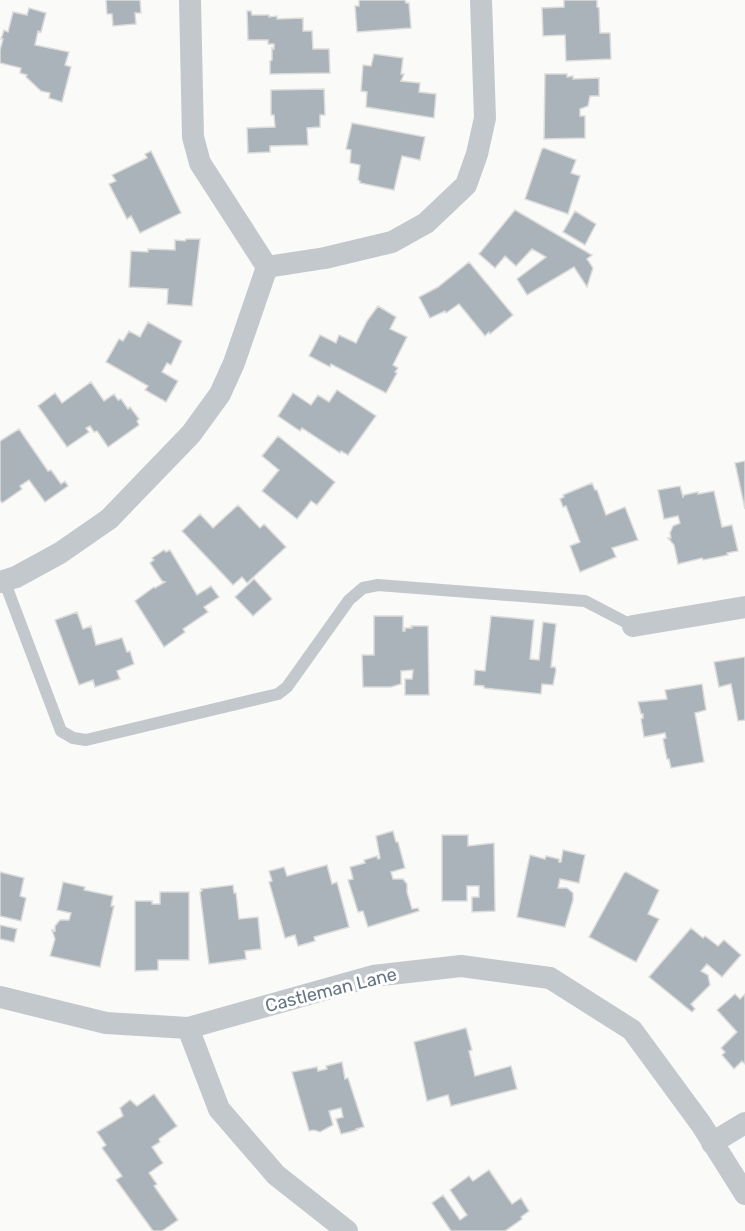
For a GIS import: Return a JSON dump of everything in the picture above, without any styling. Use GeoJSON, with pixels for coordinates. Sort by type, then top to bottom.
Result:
{"type":"FeatureCollection","features":[{"type":"Feature","properties":{"kind":"street"},"geometry":{"type":"LineString","coordinates":[[190,0],[193,137],[200,163],[267,267]]}},
{"type":"Feature","properties":{"kind":"street"},"geometry":{"type":"LineString","coordinates":[[267,267],[325,258],[392,242],[426,223],[466,185],[477,154],[485,118],[481,0]]}},
{"type":"Feature","properties":{"kind":"street"},"geometry":{"type":"LineString","coordinates":[[2,581],[60,553],[109,519],[192,434],[220,394],[234,363],[267,267]]}},
{"type":"Feature","properties":{"kind":"street"},"geometry":{"type":"LineString","coordinates":[[633,626],[745,608]]}},
{"type":"Feature","properties":{"kind":"street","name":"Castleman Lane"},"geometry":{"type":"LineString","coordinates":[[0,998],[106,1023],[188,1028],[373,976],[461,966],[550,978],[632,1030],[701,1124],[745,1194]]}},
{"type":"Feature","properties":{"kind":"street"},"geometry":{"type":"LineString","coordinates":[[188,1028],[219,1109],[276,1175],[347,1231]]}},
{"type":"Feature","properties":{"kind":"street"},"geometry":{"type":"LineString","coordinates":[[712,1143],[745,1123]]}},
{"type":"Feature","properties":{"kind":"lane"},"geometry":{"type":"LineString","coordinates":[[2,581],[61,731],[73,738],[86,740],[278,694],[288,687],[349,600],[356,592],[370,586],[585,601],[633,626]]}},
{"type":"Feature","properties":{"kind":"building"},"geometry":{"type":"Polygon","coordinates":[[[106,0],[140,0],[141,13],[135,13],[136,24],[113,26],[112,14],[107,14],[106,0]]]}},
{"type":"Feature","properties":{"kind":"building"},"geometry":{"type":"Polygon","coordinates":[[[359,0],[405,0],[409,3],[411,28],[357,32],[355,6],[359,6],[359,0]]]}},
{"type":"Feature","properties":{"kind":"building"},"geometry":{"type":"Polygon","coordinates":[[[564,0],[597,0],[600,33],[610,33],[611,59],[566,61],[565,35],[543,36],[542,8],[564,7],[564,0]]]}},
{"type":"Feature","properties":{"kind":"building"},"geometry":{"type":"Polygon","coordinates":[[[29,8],[46,13],[35,45],[69,52],[65,65],[71,67],[62,102],[49,98],[50,93],[41,91],[26,77],[27,75],[20,73],[21,68],[0,63],[3,39],[1,39],[4,30],[8,32],[13,12],[27,15],[29,8]]]}},
{"type":"Feature","properties":{"kind":"building"},"geometry":{"type":"Polygon","coordinates":[[[247,11],[251,11],[252,15],[277,16],[277,19],[303,18],[303,31],[312,31],[313,49],[329,49],[330,73],[270,74],[274,44],[268,44],[268,40],[248,40],[247,11]]]}},
{"type":"Feature","properties":{"kind":"building"},"geometry":{"type":"Polygon","coordinates":[[[374,54],[403,58],[401,74],[404,74],[401,81],[420,83],[419,92],[436,94],[434,118],[366,107],[367,92],[361,91],[363,65],[371,66],[374,54]]]}},
{"type":"Feature","properties":{"kind":"building"},"geometry":{"type":"Polygon","coordinates":[[[545,74],[567,74],[567,77],[573,76],[573,79],[599,78],[599,96],[590,96],[588,106],[580,109],[580,116],[585,116],[585,138],[544,139],[545,74]]]}},
{"type":"Feature","properties":{"kind":"building"},"geometry":{"type":"Polygon","coordinates":[[[324,89],[325,115],[320,115],[320,127],[307,128],[308,145],[270,146],[270,152],[248,153],[247,128],[275,127],[274,115],[271,115],[271,90],[324,89]]]}},
{"type":"Feature","properties":{"kind":"building"},"geometry":{"type":"Polygon","coordinates":[[[352,123],[425,137],[420,160],[402,156],[394,190],[360,183],[358,180],[360,165],[350,163],[351,150],[346,149],[352,123]]]}},
{"type":"Feature","properties":{"kind":"building"},"geometry":{"type":"Polygon","coordinates":[[[544,148],[576,160],[571,173],[580,176],[568,214],[525,199],[544,148]]]}},
{"type":"Feature","properties":{"kind":"building"},"geometry":{"type":"Polygon","coordinates":[[[151,151],[181,213],[140,233],[131,216],[127,219],[109,184],[116,181],[112,175],[147,158],[145,154],[151,151]]]}},
{"type":"Feature","properties":{"kind":"building"},"geometry":{"type":"Polygon","coordinates":[[[515,210],[592,255],[587,259],[593,268],[587,287],[574,267],[527,295],[517,279],[546,257],[532,249],[516,266],[505,256],[495,268],[479,254],[515,210]]]}},
{"type":"Feature","properties":{"kind":"building"},"geometry":{"type":"Polygon","coordinates":[[[575,211],[596,224],[585,245],[563,232],[575,211]]]}},
{"type":"Feature","properties":{"kind":"building"},"geometry":{"type":"Polygon","coordinates":[[[186,239],[200,239],[192,306],[167,304],[168,289],[129,287],[131,251],[175,250],[175,240],[185,241],[186,239]]]}},
{"type":"Feature","properties":{"kind":"building"},"geometry":{"type":"Polygon","coordinates":[[[469,262],[513,315],[485,336],[459,304],[446,313],[445,311],[430,318],[419,297],[438,287],[469,262]]]}},
{"type":"Feature","properties":{"kind":"building"},"geometry":{"type":"Polygon","coordinates":[[[378,306],[396,317],[390,329],[407,337],[393,365],[398,368],[395,372],[397,373],[386,393],[331,364],[330,367],[309,356],[320,335],[336,343],[339,335],[356,343],[378,306]]]}},
{"type":"Feature","properties":{"kind":"building"},"geometry":{"type":"Polygon","coordinates":[[[148,322],[182,341],[171,365],[167,363],[162,372],[178,381],[166,402],[145,390],[148,386],[106,362],[119,339],[123,341],[129,331],[140,337],[148,322]]]}},
{"type":"Feature","properties":{"kind":"building"},"geometry":{"type":"Polygon","coordinates":[[[91,382],[104,401],[114,394],[128,409],[130,407],[139,419],[137,421],[139,425],[108,447],[97,431],[94,432],[90,426],[86,428],[89,432],[67,447],[38,406],[55,393],[62,403],[91,382]]]}},
{"type":"Feature","properties":{"kind":"building"},"geometry":{"type":"Polygon","coordinates":[[[337,390],[376,416],[348,455],[341,451],[340,453],[302,428],[300,431],[278,416],[293,393],[311,405],[318,395],[329,402],[337,390]]]}},
{"type":"Feature","properties":{"kind":"building"},"geometry":{"type":"Polygon","coordinates":[[[19,429],[48,471],[51,470],[61,484],[65,481],[68,486],[45,502],[29,480],[20,486],[22,489],[2,503],[0,500],[0,441],[19,429]]]}},
{"type":"Feature","properties":{"kind":"building"},"geometry":{"type":"Polygon","coordinates":[[[278,436],[335,482],[317,505],[311,501],[297,519],[262,491],[279,470],[262,456],[278,436]]]}},
{"type":"Feature","properties":{"kind":"building"},"geometry":{"type":"Polygon","coordinates":[[[745,461],[745,509],[735,463],[745,461]]]}},
{"type":"Feature","properties":{"kind":"building"},"geometry":{"type":"Polygon","coordinates":[[[592,483],[606,515],[625,507],[638,540],[612,548],[616,557],[580,572],[570,546],[580,542],[566,506],[563,507],[560,499],[564,497],[563,495],[592,483]]]}},
{"type":"Feature","properties":{"kind":"building"},"geometry":{"type":"Polygon","coordinates":[[[680,486],[683,497],[698,492],[698,494],[714,491],[722,527],[732,525],[738,551],[678,564],[674,545],[668,538],[671,538],[670,533],[673,526],[680,523],[678,516],[664,519],[658,490],[680,486]]]}},
{"type":"Feature","properties":{"kind":"building"},"geometry":{"type":"Polygon","coordinates":[[[238,505],[260,528],[264,524],[286,547],[247,583],[242,577],[233,585],[182,531],[200,514],[213,528],[238,505]]]}},
{"type":"Feature","properties":{"kind":"building"},"geometry":{"type":"Polygon","coordinates":[[[164,550],[166,552],[170,550],[197,595],[211,586],[219,597],[204,607],[208,612],[183,629],[185,632],[164,647],[135,601],[165,582],[150,563],[154,560],[152,558],[164,550]]]}},
{"type":"Feature","properties":{"kind":"building"},"geometry":{"type":"Polygon","coordinates":[[[254,579],[272,599],[253,616],[235,597],[254,579]]]}},
{"type":"Feature","properties":{"kind":"building"},"geometry":{"type":"Polygon","coordinates":[[[77,612],[83,629],[91,626],[96,645],[122,638],[127,652],[130,651],[134,664],[117,671],[120,679],[95,687],[93,680],[79,685],[55,620],[77,612]]]}},
{"type":"Feature","properties":{"kind":"building"},"geometry":{"type":"Polygon","coordinates":[[[374,616],[403,616],[403,631],[405,628],[412,628],[411,626],[428,626],[429,695],[405,695],[405,679],[412,679],[413,670],[401,671],[401,684],[391,687],[363,687],[362,655],[374,655],[374,616]]]}},
{"type":"Feature","properties":{"kind":"building"},"geometry":{"type":"Polygon","coordinates":[[[491,616],[534,620],[530,659],[539,660],[543,622],[556,624],[551,667],[555,667],[556,670],[553,685],[542,684],[541,694],[474,685],[475,670],[485,671],[491,616]]]}},
{"type":"Feature","properties":{"kind":"building"},"geometry":{"type":"Polygon","coordinates":[[[745,657],[745,720],[738,721],[731,684],[719,687],[714,662],[745,657]]]}},
{"type":"Feature","properties":{"kind":"building"},"geometry":{"type":"Polygon","coordinates":[[[702,684],[706,710],[695,713],[704,762],[671,768],[663,739],[666,738],[665,733],[644,737],[641,719],[643,714],[641,714],[638,702],[667,699],[665,690],[702,684]]]}},
{"type":"Feature","properties":{"kind":"building"},"geometry":{"type":"Polygon","coordinates":[[[393,831],[405,868],[391,872],[393,879],[403,879],[407,884],[412,909],[418,908],[419,911],[368,927],[363,911],[358,912],[348,880],[353,879],[350,867],[365,863],[364,860],[377,856],[378,859],[380,858],[376,836],[393,831]]]}},
{"type":"Feature","properties":{"kind":"building"},"geometry":{"type":"Polygon","coordinates":[[[442,835],[468,835],[468,846],[494,843],[495,911],[472,912],[472,897],[479,897],[479,886],[467,886],[467,901],[442,901],[442,835]]]}},
{"type":"Feature","properties":{"kind":"building"},"geometry":{"type":"Polygon","coordinates":[[[563,850],[585,855],[579,883],[560,879],[558,888],[567,888],[573,893],[565,927],[517,917],[530,855],[545,859],[546,856],[559,859],[561,862],[563,850]]]}},
{"type":"Feature","properties":{"kind":"building"},"geometry":{"type":"Polygon","coordinates":[[[327,865],[332,884],[337,882],[349,927],[314,937],[315,941],[298,946],[295,935],[285,938],[269,882],[272,881],[269,871],[284,867],[287,876],[327,865]]]}},
{"type":"Feature","properties":{"kind":"building"},"geometry":{"type":"Polygon","coordinates":[[[0,872],[24,878],[20,896],[26,898],[21,921],[0,916],[0,872]]]}},
{"type":"Feature","properties":{"kind":"building"},"geometry":{"type":"Polygon","coordinates":[[[626,872],[659,890],[648,914],[659,919],[636,962],[589,937],[626,872]]]}},
{"type":"Feature","properties":{"kind":"building"},"geometry":{"type":"Polygon","coordinates":[[[63,882],[85,887],[84,890],[113,896],[111,906],[114,906],[100,967],[50,956],[55,939],[52,930],[55,931],[55,926],[60,920],[69,920],[71,913],[57,910],[63,882]]]}},
{"type":"Feature","properties":{"kind":"building"},"geometry":{"type":"Polygon","coordinates":[[[233,885],[239,919],[258,917],[261,949],[245,951],[246,959],[209,964],[200,892],[201,889],[233,885]]]}},
{"type":"Feature","properties":{"kind":"building"},"geometry":{"type":"Polygon","coordinates":[[[160,892],[189,892],[189,960],[158,960],[158,970],[135,971],[135,901],[152,901],[152,904],[160,904],[160,892]]]}},
{"type":"Feature","properties":{"kind":"building"},"geometry":{"type":"Polygon","coordinates":[[[0,925],[17,929],[14,942],[0,939],[0,925]]]}},
{"type":"Feature","properties":{"kind":"building"},"geometry":{"type":"Polygon","coordinates":[[[691,928],[718,946],[724,940],[741,955],[722,977],[707,964],[701,971],[708,975],[710,985],[691,1004],[695,1009],[692,1012],[649,977],[691,928]]]}},
{"type":"Feature","properties":{"kind":"building"},"geometry":{"type":"Polygon","coordinates":[[[735,994],[740,999],[745,994],[745,1064],[742,1061],[734,1069],[722,1055],[725,1052],[721,1048],[737,1032],[717,1010],[735,994]]]}},
{"type":"Feature","properties":{"kind":"building"},"geometry":{"type":"Polygon","coordinates":[[[466,1028],[472,1050],[469,1051],[475,1076],[511,1066],[517,1089],[451,1106],[448,1095],[427,1101],[414,1042],[466,1028]]]}},
{"type":"Feature","properties":{"kind":"building"},"geometry":{"type":"Polygon","coordinates":[[[342,1062],[345,1079],[348,1078],[364,1127],[341,1134],[336,1119],[343,1117],[341,1108],[329,1111],[333,1125],[320,1132],[309,1131],[292,1072],[317,1067],[318,1071],[327,1069],[326,1066],[342,1062]]]}},
{"type":"Feature","properties":{"kind":"building"},"geometry":{"type":"Polygon","coordinates":[[[154,1094],[177,1126],[152,1147],[163,1163],[149,1173],[157,1184],[154,1186],[178,1220],[162,1231],[153,1231],[116,1180],[122,1176],[102,1148],[106,1145],[97,1132],[123,1116],[120,1108],[130,1100],[137,1106],[154,1094]]]}},
{"type":"Feature","properties":{"kind":"building"},"geometry":{"type":"Polygon","coordinates":[[[489,1170],[512,1204],[521,1198],[529,1211],[505,1231],[451,1231],[432,1203],[443,1195],[460,1220],[467,1215],[450,1190],[469,1176],[473,1181],[489,1170]]]}}]}
